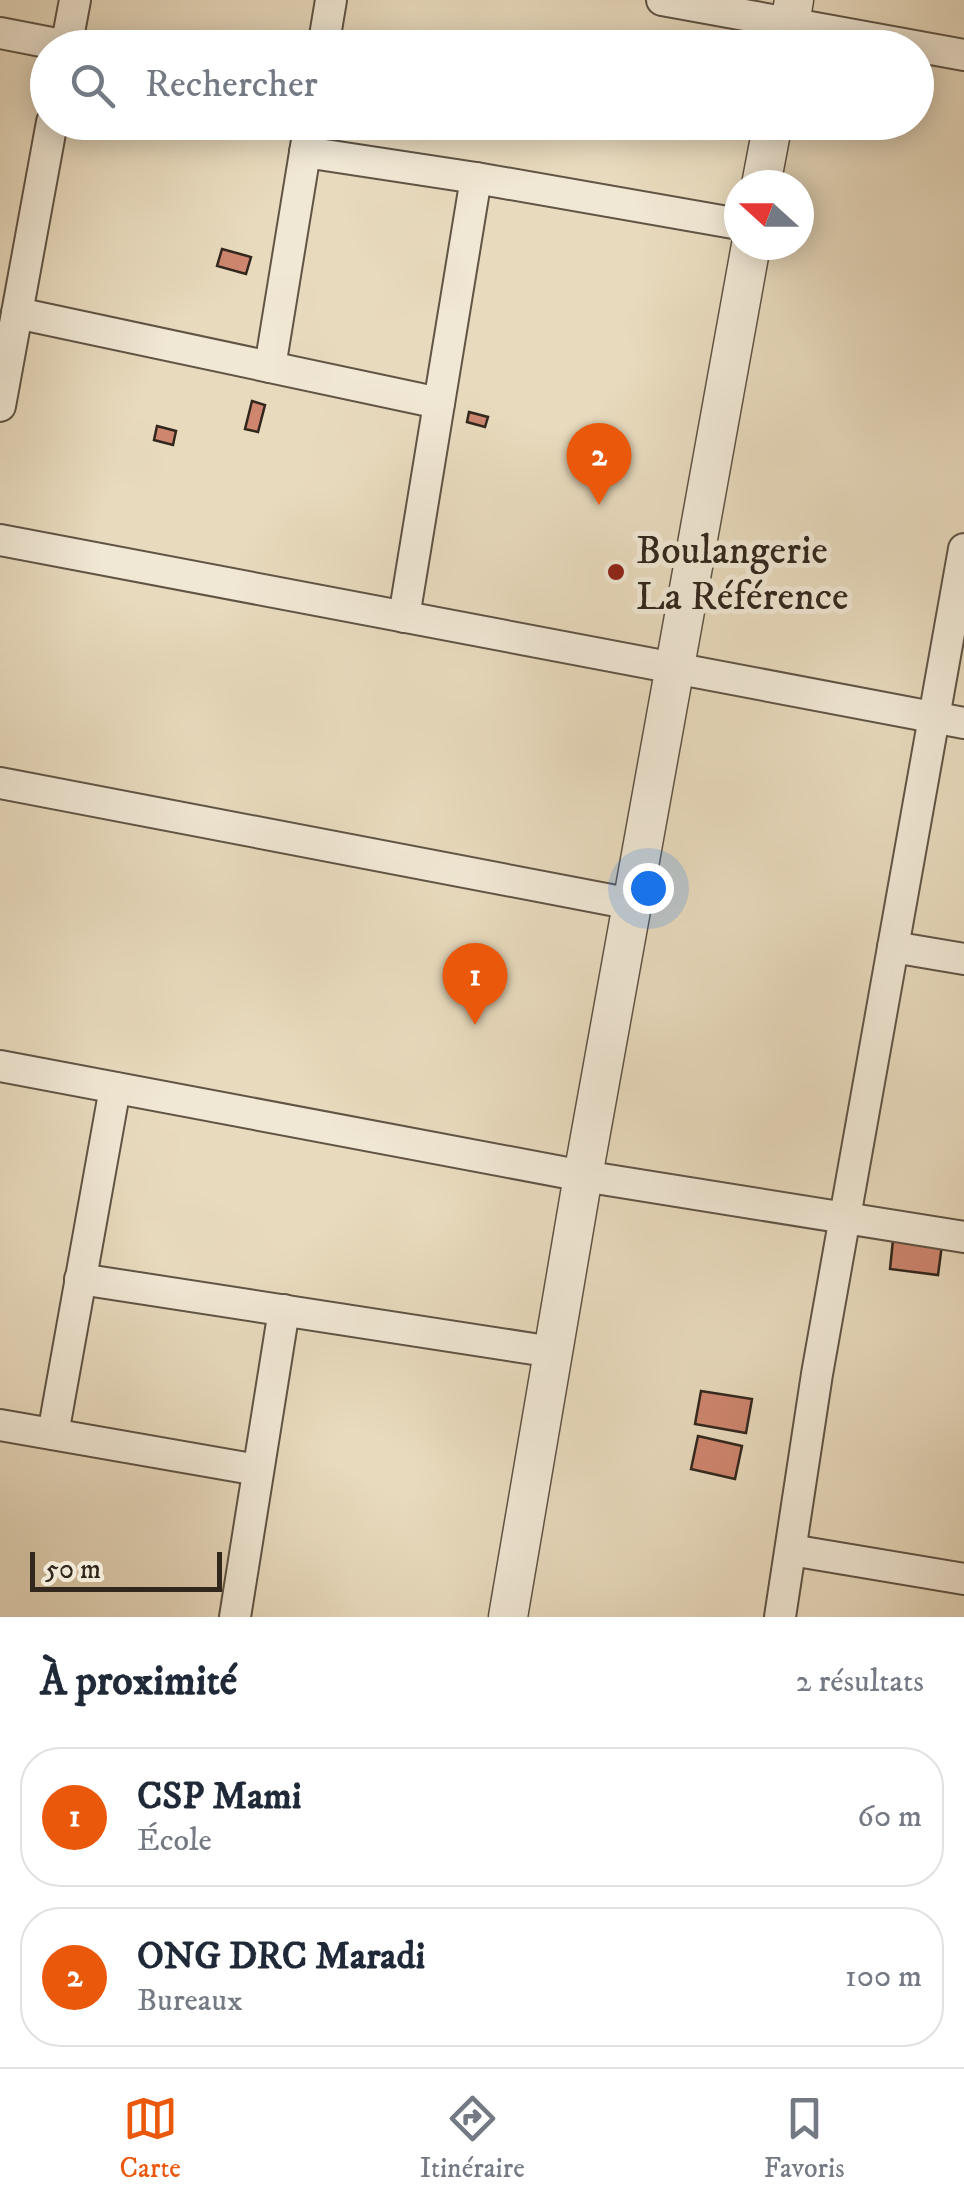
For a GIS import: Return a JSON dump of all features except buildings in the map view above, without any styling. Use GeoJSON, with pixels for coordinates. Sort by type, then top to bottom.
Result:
{"type":"FeatureCollection","features":[{"type":"Feature","properties":{"kind":"street"},"geometry":{"type":"LineString","coordinates":[[69,30],[75,0]]}},
{"type":"Feature","properties":{"kind":"street"},"geometry":{"type":"LineString","coordinates":[[326,30],[330,0]]}},
{"type":"Feature","properties":{"kind":"street"},"geometry":{"type":"LineString","coordinates":[[662,0],[824,30]]}},
{"type":"Feature","properties":{"kind":"street"},"geometry":{"type":"LineString","coordinates":[[0,33],[30,39]]}},
{"type":"Feature","properties":{"kind":"street"},"geometry":{"type":"LineString","coordinates":[[934,50],[964,55]]}},
{"type":"Feature","properties":{"kind":"street"},"geometry":{"type":"LineString","coordinates":[[0,406],[49,140]]}},
{"type":"Feature","properties":{"kind":"street"},"geometry":{"type":"LineString","coordinates":[[270,367],[308,140]]}},
{"type":"Feature","properties":{"kind":"street"},"geometry":{"type":"LineString","coordinates":[[320,140],[476,178],[724,221]]}},
{"type":"Feature","properties":{"kind":"street"},"geometry":{"type":"LineString","coordinates":[[764,170],[769,140]]}},
{"type":"Feature","properties":{"kind":"street"},"geometry":{"type":"LineString","coordinates":[[404,618],[476,178]]}},
{"type":"Feature","properties":{"kind":"street"},"geometry":{"type":"LineString","coordinates":[[508,1617],[747,260]]}},
{"type":"Feature","properties":{"kind":"street"},"geometry":{"type":"LineString","coordinates":[[17,313],[439,403]]}},
{"type":"Feature","properties":{"kind":"street"},"geometry":{"type":"LineString","coordinates":[[0,540],[964,723]]}},
{"type":"Feature","properties":{"kind":"street"},"geometry":{"type":"LineString","coordinates":[[780,1617],[817,1374],[964,549]]}},
{"type":"Feature","properties":{"kind":"street"},"geometry":{"type":"LineString","coordinates":[[0,783],[632,904]]}},
{"type":"Feature","properties":{"kind":"street"},"geometry":{"type":"LineString","coordinates":[[893,947],[964,959]]}},
{"type":"Feature","properties":{"kind":"street"},"geometry":{"type":"LineString","coordinates":[[0,1066],[583,1176],[964,1237]]}},
{"type":"Feature","properties":{"kind":"street"},"geometry":{"type":"LineString","coordinates":[[52,1434],[114,1088]]}},
{"type":"Feature","properties":{"kind":"street"},"geometry":{"type":"LineString","coordinates":[[80,1279],[553,1352]]}},
{"type":"Feature","properties":{"kind":"street"},"geometry":{"type":"LineString","coordinates":[[235,1617],[284,1310]]}},
{"type":"Feature","properties":{"kind":"street"},"geometry":{"type":"LineString","coordinates":[[0,1425],[258,1470]]}},
{"type":"Feature","properties":{"kind":"street"},"geometry":{"type":"LineString","coordinates":[[791,1550],[964,1578]]}},
{"type":"Feature","properties":{"kind":"place","name":"ONG DRC Maradi"},"geometry":{"type":"Point","coordinates":[599,505]}},
{"type":"Feature","properties":{"kind":"place","name":"Boulangerie La Référence"},"geometry":{"type":"Point","coordinates":[616,572]}},
{"type":"Feature","properties":{"kind":"place","name":"CSP Mami"},"geometry":{"type":"Point","coordinates":[475,1025]}}]}
